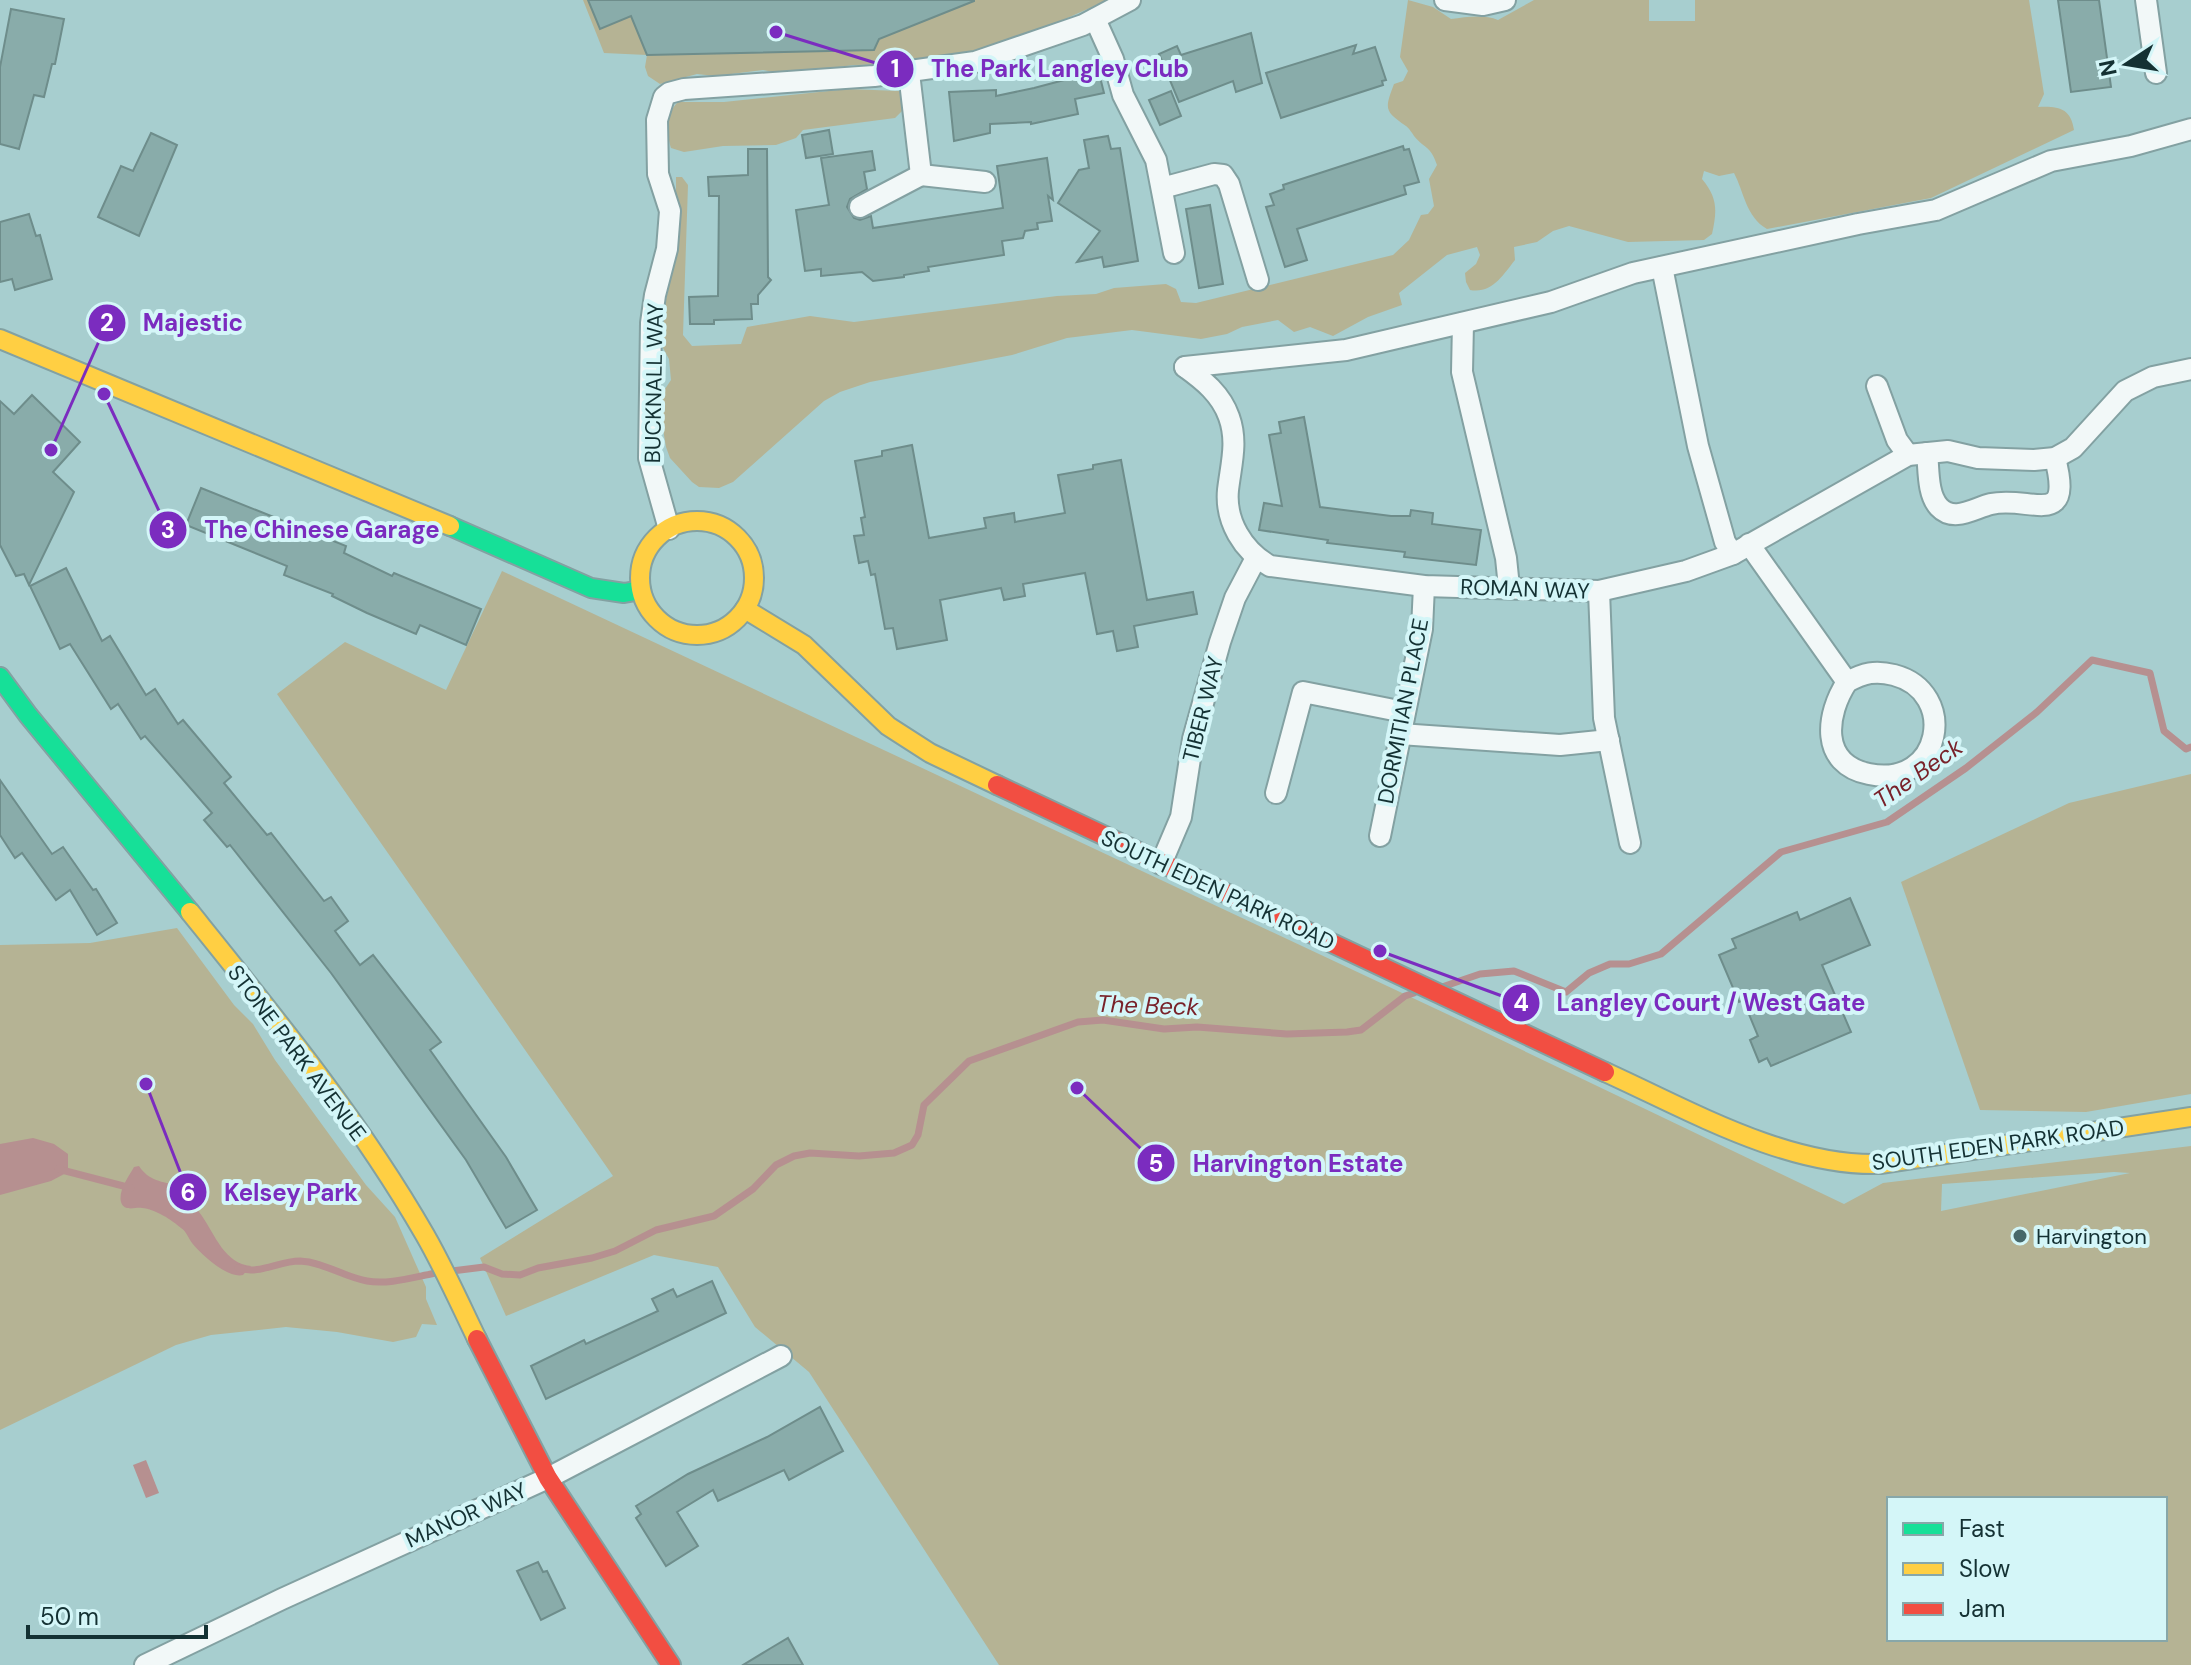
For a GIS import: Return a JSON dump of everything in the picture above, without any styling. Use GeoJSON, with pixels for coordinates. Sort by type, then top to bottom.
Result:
{"type":"FeatureCollection","features":[{"type":"Feature","properties":{"kind":"main road"},"geometry":{"type":"LineString","coordinates":[[0,339],[506,549],[591,588],[624,593],[641,590]]}},
{"type":"Feature","properties":{"kind":"main road"},"geometry":{"type":"LineString","coordinates":[[700,522],[720,526],[736,535],[746,548],[751,562],[751,594],[745,609],[721,629],[705,634],[671,630],[658,621],[648,608],[641,590],[640,574],[647,549],[669,529],[700,522]]}},
{"type":"Feature","properties":{"kind":"main road","name":"SOUTH EDEN PARK ROAD"},"geometry":{"type":"LineString","coordinates":[[745,609],[804,645],[867,707],[908,741],[958,768],[1708,1119],[1795,1154],[1831,1163],[1880,1164],[2191,1117]]}},
{"type":"Feature","properties":{"kind":"main road","name":"STONE PARK AVENUE"},"geometry":{"type":"LineString","coordinates":[[0,677],[340,1106],[425,1235],[548,1478],[671,1665]]}},
{"type":"Feature","properties":{"kind":"street","name":"BUCKNALL WAY"},"geometry":{"type":"LineString","coordinates":[[669,529],[649,458],[651,323],[667,249],[670,211],[656,164],[657,120],[661,102],[669,93],[684,89],[909,73],[989,59],[1095,19],[1130,0]]}},
{"type":"Feature","properties":{"kind":"street"},"geometry":{"type":"LineString","coordinates":[[1445,0],[1483,5],[1505,0]]}},
{"type":"Feature","properties":{"kind":"street"},"geometry":{"type":"LineString","coordinates":[[2146,0],[2156,73]]}},
{"type":"Feature","properties":{"kind":"street"},"geometry":{"type":"LineString","coordinates":[[1095,19],[1113,59],[1123,95],[1156,160],[1174,253]]}},
{"type":"Feature","properties":{"kind":"street"},"geometry":{"type":"LineString","coordinates":[[909,73],[921,175]]}},
{"type":"Feature","properties":{"kind":"street"},"geometry":{"type":"LineString","coordinates":[[1256,558],[1246,549],[1229,513],[1228,491],[1234,440],[1229,416],[1218,396],[1185,367],[1346,350],[1463,323],[1551,302],[1633,273],[1936,210],[2051,161],[2131,146],[2191,129]]}},
{"type":"Feature","properties":{"kind":"street"},"geometry":{"type":"LineString","coordinates":[[1162,188],[1214,174],[1223,175],[1229,184],[1258,280]]}},
{"type":"Feature","properties":{"kind":"street"},"geometry":{"type":"LineString","coordinates":[[860,207],[921,175],[985,182]]}},
{"type":"Feature","properties":{"kind":"street"},"geometry":{"type":"LineString","coordinates":[[1662,267],[1698,446],[1725,542],[1741,549],[1847,682]]}},
{"type":"Feature","properties":{"kind":"street"},"geometry":{"type":"LineString","coordinates":[[1463,323],[1462,372],[1506,558],[1509,587]]}},
{"type":"Feature","properties":{"kind":"street"},"geometry":{"type":"LineString","coordinates":[[1917,454],[1948,451],[1978,458],[2055,458],[2073,448],[2125,391],[2153,377],[2191,369]]}},
{"type":"Feature","properties":{"kind":"street"},"geometry":{"type":"LineString","coordinates":[[1877,386],[1897,440],[1917,454],[1932,495],[1938,506],[1947,513],[1958,514],[2001,503],[2037,506],[2056,500],[2061,480],[2055,458]]}},
{"type":"Feature","properties":{"kind":"street","name":"ROMAN WAY"},"geometry":{"type":"LineString","coordinates":[[1256,558],[1270,566],[1424,586],[1599,591],[1686,571],[1741,549],[1917,454]]}},
{"type":"Feature","properties":{"kind":"street","name":"TIBER WAY"},"geometry":{"type":"LineString","coordinates":[[1161,864],[1181,817],[1193,739],[1220,642],[1235,598],[1256,558]]}},
{"type":"Feature","properties":{"kind":"street","name":"DORMITIAN PLACE"},"geometry":{"type":"LineString","coordinates":[[1380,836],[1422,629],[1424,586]]}},
{"type":"Feature","properties":{"kind":"street"},"geometry":{"type":"LineString","coordinates":[[1599,591],[1604,718],[1630,843]]}},
{"type":"Feature","properties":{"kind":"street"},"geometry":{"type":"LineString","coordinates":[[1879,672],[1916,684],[1926,696],[1934,726],[1930,752],[1917,765],[1896,775],[1866,774],[1848,766],[1836,754],[1830,725],[1836,699],[1847,682],[1863,673],[1879,672]]}},
{"type":"Feature","properties":{"kind":"street"},"geometry":{"type":"LineString","coordinates":[[1276,793],[1303,692],[1404,712]]}},
{"type":"Feature","properties":{"kind":"street"},"geometry":{"type":"LineString","coordinates":[[1400,734],[1560,745],[1609,740]]}},
{"type":"Feature","properties":{"kind":"street","name":"MANOR WAY"},"geometry":{"type":"LineString","coordinates":[[145,1665],[548,1478],[781,1356]]}},
{"type":"Feature","properties":{"kind":"shaded area"},"geometry":{"type":"Polygon","coordinates":[[[583,0],[1108,0],[1047,27],[954,56],[784,74],[763,70],[715,76],[697,74],[660,84],[648,76],[645,67],[647,55],[604,53],[583,0]]]}},
{"type":"Feature","properties":{"kind":"shaded area"},"geometry":{"type":"Polygon","coordinates":[[[1408,0],[1433,7],[1451,19],[1481,17],[1498,20],[1534,0],[1649,0],[1649,21],[1695,21],[1695,0],[2029,0],[2044,94],[2038,107],[2052,107],[2067,113],[2074,130],[1931,198],[1767,229],[1754,218],[1734,173],[1719,176],[1704,171],[1702,179],[1714,199],[1715,212],[1712,234],[1704,240],[1628,242],[1569,226],[1553,231],[1537,242],[1514,247],[1515,260],[1496,282],[1485,289],[1470,290],[1466,282],[1465,273],[1476,264],[1480,255],[1477,247],[1447,255],[1399,293],[1402,305],[1368,317],[1333,336],[1310,327],[1294,332],[1278,320],[1201,339],[1132,330],[1067,338],[1012,355],[870,382],[840,392],[824,401],[733,482],[719,488],[699,487],[670,458],[663,429],[663,392],[671,380],[669,359],[663,348],[664,309],[676,253],[676,177],[682,177],[688,185],[683,335],[692,346],[741,344],[747,327],[810,316],[854,322],[1057,296],[1096,294],[1114,288],[1166,284],[1176,289],[1181,302],[1196,303],[1393,255],[1409,240],[1421,215],[1428,214],[1434,206],[1429,179],[1437,165],[1430,151],[1388,109],[1394,84],[1403,81],[1408,71],[1400,57],[1408,0]]]}},
{"type":"Feature","properties":{"kind":"shaded area"},"geometry":{"type":"Polygon","coordinates":[[[848,89],[899,91],[903,95],[905,108],[895,118],[803,130],[796,138],[776,145],[723,146],[684,152],[671,148],[668,124],[678,102],[724,102],[848,89]]]}},
{"type":"Feature","properties":{"kind":"shaded area"},"geometry":{"type":"Polygon","coordinates":[[[502,571],[1449,1015],[1844,1204],[1883,1183],[2191,1146],[2191,1665],[999,1665],[809,1372],[755,1327],[718,1267],[654,1255],[506,1316],[480,1258],[613,1176],[277,694],[345,642],[446,690],[502,571]],[[2130,1173],[1942,1184],[1941,1211],[2130,1173]]]}},
{"type":"Feature","properties":{"kind":"shaded area"},"geometry":{"type":"Polygon","coordinates":[[[2191,774],[2191,1094],[2086,1112],[1980,1110],[1901,882],[2069,803],[2191,774]]]}},
{"type":"Feature","properties":{"kind":"shaded area"},"geometry":{"type":"Polygon","coordinates":[[[177,928],[234,1005],[253,1024],[275,1060],[366,1185],[395,1217],[426,1287],[426,1299],[437,1325],[422,1324],[416,1337],[393,1342],[286,1327],[211,1335],[176,1345],[0,1430],[0,945],[90,943],[177,928]]]}},
{"type":"Feature","properties":{"kind":"shaded area"},"geometry":{"type":"Polygon","coordinates":[[[33,1138],[54,1144],[68,1154],[68,1172],[51,1181],[0,1195],[0,1144],[33,1138]]]}},
{"type":"Feature","properties":{"kind":"shaded area"},"geometry":{"type":"Polygon","coordinates":[[[139,1166],[152,1178],[178,1185],[227,1254],[251,1266],[243,1275],[230,1273],[216,1265],[196,1248],[183,1230],[163,1215],[122,1205],[122,1188],[134,1167],[139,1166]]]}},
{"type":"Feature","properties":{"kind":"shaded area"},"geometry":{"type":"Polygon","coordinates":[[[146,1460],[159,1493],[146,1498],[133,1465],[146,1460]]]}},
{"type":"Feature","properties":{"kind":"building"},"geometry":{"type":"Polygon","coordinates":[[[588,0],[974,1],[879,39],[874,50],[647,55],[631,16],[600,29],[588,0]]]}},
{"type":"Feature","properties":{"kind":"building"},"geometry":{"type":"Polygon","coordinates":[[[2058,0],[2099,0],[2111,87],[2071,92],[2058,0]]]}},
{"type":"Feature","properties":{"kind":"building"},"geometry":{"type":"Polygon","coordinates":[[[11,9],[64,19],[55,64],[52,64],[44,97],[34,95],[19,149],[0,144],[0,67],[11,9]]]}},
{"type":"Feature","properties":{"kind":"building"},"geometry":{"type":"Polygon","coordinates":[[[1251,33],[1262,83],[1236,92],[1233,81],[1179,102],[1159,54],[1177,46],[1181,55],[1251,33]]]}},
{"type":"Feature","properties":{"kind":"building"},"geometry":{"type":"Polygon","coordinates":[[[1356,45],[1353,54],[1375,47],[1386,80],[1382,81],[1383,85],[1281,118],[1266,73],[1356,45]]]}},
{"type":"Feature","properties":{"kind":"building"},"geometry":{"type":"Polygon","coordinates":[[[1096,61],[1104,93],[1075,99],[1078,114],[1031,124],[990,124],[990,133],[954,141],[949,92],[996,90],[996,96],[1034,88],[1068,79],[1065,68],[1096,61]]]}},
{"type":"Feature","properties":{"kind":"building"},"geometry":{"type":"Polygon","coordinates":[[[1171,91],[1181,116],[1160,125],[1149,100],[1171,91]]]}},
{"type":"Feature","properties":{"kind":"building"},"geometry":{"type":"Polygon","coordinates":[[[829,130],[833,154],[806,158],[802,135],[829,130]]]}},
{"type":"Feature","properties":{"kind":"building"},"geometry":{"type":"Polygon","coordinates":[[[151,133],[177,145],[139,236],[98,217],[121,166],[133,171],[151,133]]]}},
{"type":"Feature","properties":{"kind":"building"},"geometry":{"type":"Polygon","coordinates":[[[1108,136],[1111,149],[1120,148],[1138,261],[1104,267],[1102,257],[1077,262],[1100,231],[1058,203],[1079,170],[1089,168],[1084,140],[1108,136]]]}},
{"type":"Feature","properties":{"kind":"building"},"geometry":{"type":"Polygon","coordinates":[[[1403,146],[1404,150],[1409,149],[1419,182],[1404,186],[1406,194],[1297,229],[1307,260],[1285,267],[1266,207],[1274,205],[1270,194],[1284,189],[1283,185],[1403,146]]]}},
{"type":"Feature","properties":{"kind":"building"},"geometry":{"type":"Polygon","coordinates":[[[748,149],[767,149],[768,277],[771,280],[758,295],[758,304],[751,304],[752,319],[690,324],[689,297],[718,296],[719,196],[709,196],[708,177],[748,175],[748,149]]]}},
{"type":"Feature","properties":{"kind":"building"},"geometry":{"type":"Polygon","coordinates":[[[872,151],[875,170],[864,172],[867,189],[850,199],[847,207],[854,218],[860,220],[871,216],[873,228],[1003,208],[997,166],[1047,158],[1053,200],[1048,196],[1052,221],[1037,223],[1038,229],[1025,231],[1023,238],[1002,241],[1004,255],[928,267],[929,271],[904,277],[873,281],[862,272],[821,276],[821,269],[805,271],[796,210],[829,205],[821,158],[872,151]]]}},
{"type":"Feature","properties":{"kind":"building"},"geometry":{"type":"Polygon","coordinates":[[[1210,205],[1223,284],[1199,288],[1186,209],[1210,205]]]}},
{"type":"Feature","properties":{"kind":"building"},"geometry":{"type":"Polygon","coordinates":[[[29,214],[36,236],[40,235],[52,279],[15,290],[12,279],[0,282],[0,222],[29,214]]]}},
{"type":"Feature","properties":{"kind":"building"},"geometry":{"type":"Polygon","coordinates":[[[32,395],[80,442],[53,472],[74,492],[29,585],[24,574],[16,576],[0,545],[0,401],[14,414],[32,395]]]}},
{"type":"Feature","properties":{"kind":"building"},"geometry":{"type":"Polygon","coordinates":[[[1304,417],[1320,507],[1391,516],[1410,516],[1411,510],[1433,513],[1432,524],[1481,530],[1476,565],[1404,557],[1405,552],[1327,543],[1328,540],[1259,530],[1264,503],[1282,506],[1269,435],[1281,433],[1279,422],[1304,417]]]}},
{"type":"Feature","properties":{"kind":"building"},"geometry":{"type":"Polygon","coordinates":[[[912,445],[929,538],[986,528],[984,518],[1014,513],[1015,522],[1065,513],[1058,475],[1121,460],[1147,600],[1193,592],[1197,614],[1134,626],[1138,647],[1117,651],[1113,631],[1097,634],[1085,573],[1023,584],[1025,596],[1004,600],[1001,588],[940,600],[947,640],[897,649],[893,628],[885,629],[875,574],[871,575],[868,561],[859,563],[854,536],[864,535],[861,518],[865,517],[855,461],[882,456],[882,451],[912,445]]]}},
{"type":"Feature","properties":{"kind":"building"},"geometry":{"type":"Polygon","coordinates":[[[201,488],[346,546],[344,553],[392,576],[394,573],[481,609],[466,645],[420,625],[416,634],[367,613],[333,594],[284,575],[287,566],[186,525],[201,488]]]}},
{"type":"Feature","properties":{"kind":"building"},"geometry":{"type":"Polygon","coordinates":[[[66,568],[102,641],[110,636],[146,695],[155,689],[178,724],[183,720],[231,777],[224,783],[267,835],[271,833],[324,901],[331,897],[348,921],[335,931],[360,965],[373,955],[441,1042],[430,1050],[506,1157],[537,1210],[506,1228],[466,1160],[331,973],[230,845],[227,847],[204,820],[212,813],[145,736],[141,739],[118,704],[111,709],[70,644],[60,649],[30,586],[66,568]]]}},
{"type":"Feature","properties":{"kind":"building"},"geometry":{"type":"Polygon","coordinates":[[[0,780],[52,854],[63,847],[93,890],[96,889],[117,923],[97,935],[70,890],[56,900],[22,853],[15,858],[0,835],[0,780]]]}},
{"type":"Feature","properties":{"kind":"building"},"geometry":{"type":"Polygon","coordinates":[[[1850,898],[1870,945],[1822,965],[1851,1032],[1771,1066],[1767,1058],[1759,1062],[1750,1040],[1758,1036],[1719,955],[1736,948],[1732,939],[1797,912],[1800,920],[1850,898]]]}},
{"type":"Feature","properties":{"kind":"building"},"geometry":{"type":"Polygon","coordinates":[[[712,1281],[726,1313],[546,1399],[531,1366],[584,1340],[586,1344],[658,1311],[652,1299],[673,1289],[677,1297],[712,1281]]]}},
{"type":"Feature","properties":{"kind":"building"},"geometry":{"type":"Polygon","coordinates":[[[820,1407],[843,1451],[789,1480],[784,1470],[718,1501],[713,1490],[677,1512],[698,1546],[666,1566],[636,1518],[641,1514],[636,1506],[688,1474],[767,1437],[820,1407]]]}},
{"type":"Feature","properties":{"kind":"building"},"geometry":{"type":"Polygon","coordinates":[[[538,1562],[543,1572],[547,1571],[565,1608],[541,1620],[517,1571],[538,1562]]]}},
{"type":"Feature","properties":{"kind":"building"},"geometry":{"type":"Polygon","coordinates":[[[788,1638],[803,1665],[743,1665],[771,1648],[788,1638]]]}},
{"type":"Feature","properties":{"kind":"waterway","name":"The Beck"},"geometry":{"type":"LineString","coordinates":[[1442,987],[1480,974],[1514,971],[1566,992],[1589,973],[1610,964],[1629,964],[1661,954],[1781,852],[1887,822],[1966,768],[2037,712],[2092,660],[2150,673],[2164,731],[2186,749],[2191,747]]}},
{"type":"Feature","properties":{"kind":"waterway","name":"The Beck"},"geometry":{"type":"LineString","coordinates":[[452,1271],[484,1267],[502,1274],[520,1275],[538,1268],[592,1258],[615,1251],[656,1230],[714,1216],[753,1189],[776,1165],[794,1156],[810,1153],[859,1156],[894,1153],[912,1145],[918,1135],[924,1105],[969,1061],[1078,1022],[1103,1020],[1164,1029],[1197,1027],[1287,1034],[1347,1032],[1361,1030],[1405,996],[1414,993]]}},
{"type":"Feature","properties":{"kind":"waterway","name":"The Beck"},"geometry":{"type":"LineString","coordinates":[[58,1169],[131,1188]]}},
{"type":"Feature","properties":{"kind":"waterway","name":"The Beck"},"geometry":{"type":"LineString","coordinates":[[238,1268],[254,1270],[300,1261],[375,1282],[436,1273]]}},
{"type":"Feature","properties":{"kind":"traffic: fast"},"geometry":{"type":"LineString","coordinates":[[450,526],[591,588],[624,593],[641,590]]}},
{"type":"Feature","properties":{"kind":"traffic: fast"},"geometry":{"type":"LineString","coordinates":[[0,677],[190,912]]}},
{"type":"Feature","properties":{"kind":"traffic: slow"},"geometry":{"type":"LineString","coordinates":[[0,339],[450,526]]}},
{"type":"Feature","properties":{"kind":"traffic: slow"},"geometry":{"type":"LineString","coordinates":[[697,521],[719,526],[737,538],[749,556],[754,578],[749,600],[737,618],[719,630],[697,635],[675,630],[657,618],[645,600],[640,578],[645,556],[657,538],[675,526],[697,521]]}},
{"type":"Feature","properties":{"kind":"traffic: slow"},"geometry":{"type":"LineString","coordinates":[[745,609],[804,645],[888,726],[930,753],[997,785]]}},
{"type":"Feature","properties":{"kind":"traffic: slow"},"geometry":{"type":"LineString","coordinates":[[190,912],[314,1069],[372,1150],[432,1248],[477,1339]]}},
{"type":"Feature","properties":{"kind":"traffic: slow"},"geometry":{"type":"LineString","coordinates":[[1605,1072],[1739,1133],[1810,1156],[1845,1162],[1880,1164],[2191,1117]]}},
{"type":"Feature","properties":{"kind":"traffic: jam"},"geometry":{"type":"LineString","coordinates":[[997,785],[1605,1072]]}},
{"type":"Feature","properties":{"kind":"traffic: jam"},"geometry":{"type":"LineString","coordinates":[[477,1339],[548,1478],[671,1665]]}},
{"type":"Feature","properties":{"kind":"place","name":"The Park Langley Club"},"geometry":{"type":"Point","coordinates":[776,32]}},
{"type":"Feature","properties":{"kind":"place","name":"The Chinese Garage"},"geometry":{"type":"Point","coordinates":[104,394]}},
{"type":"Feature","properties":{"kind":"place","name":"Majestic"},"geometry":{"type":"Point","coordinates":[51,450]}},
{"type":"Feature","properties":{"kind":"place","name":"Langley Court / West Gate"},"geometry":{"type":"Point","coordinates":[1380,951]}},
{"type":"Feature","properties":{"kind":"place","name":"Kelsey Park"},"geometry":{"type":"Point","coordinates":[146,1084]}},
{"type":"Feature","properties":{"kind":"place","name":"Harvington Estate"},"geometry":{"type":"Point","coordinates":[1077,1088]}},
{"type":"Feature","properties":{"kind":"place","name":"Harvington"},"geometry":{"type":"Point","coordinates":[2020,1236]}}]}
